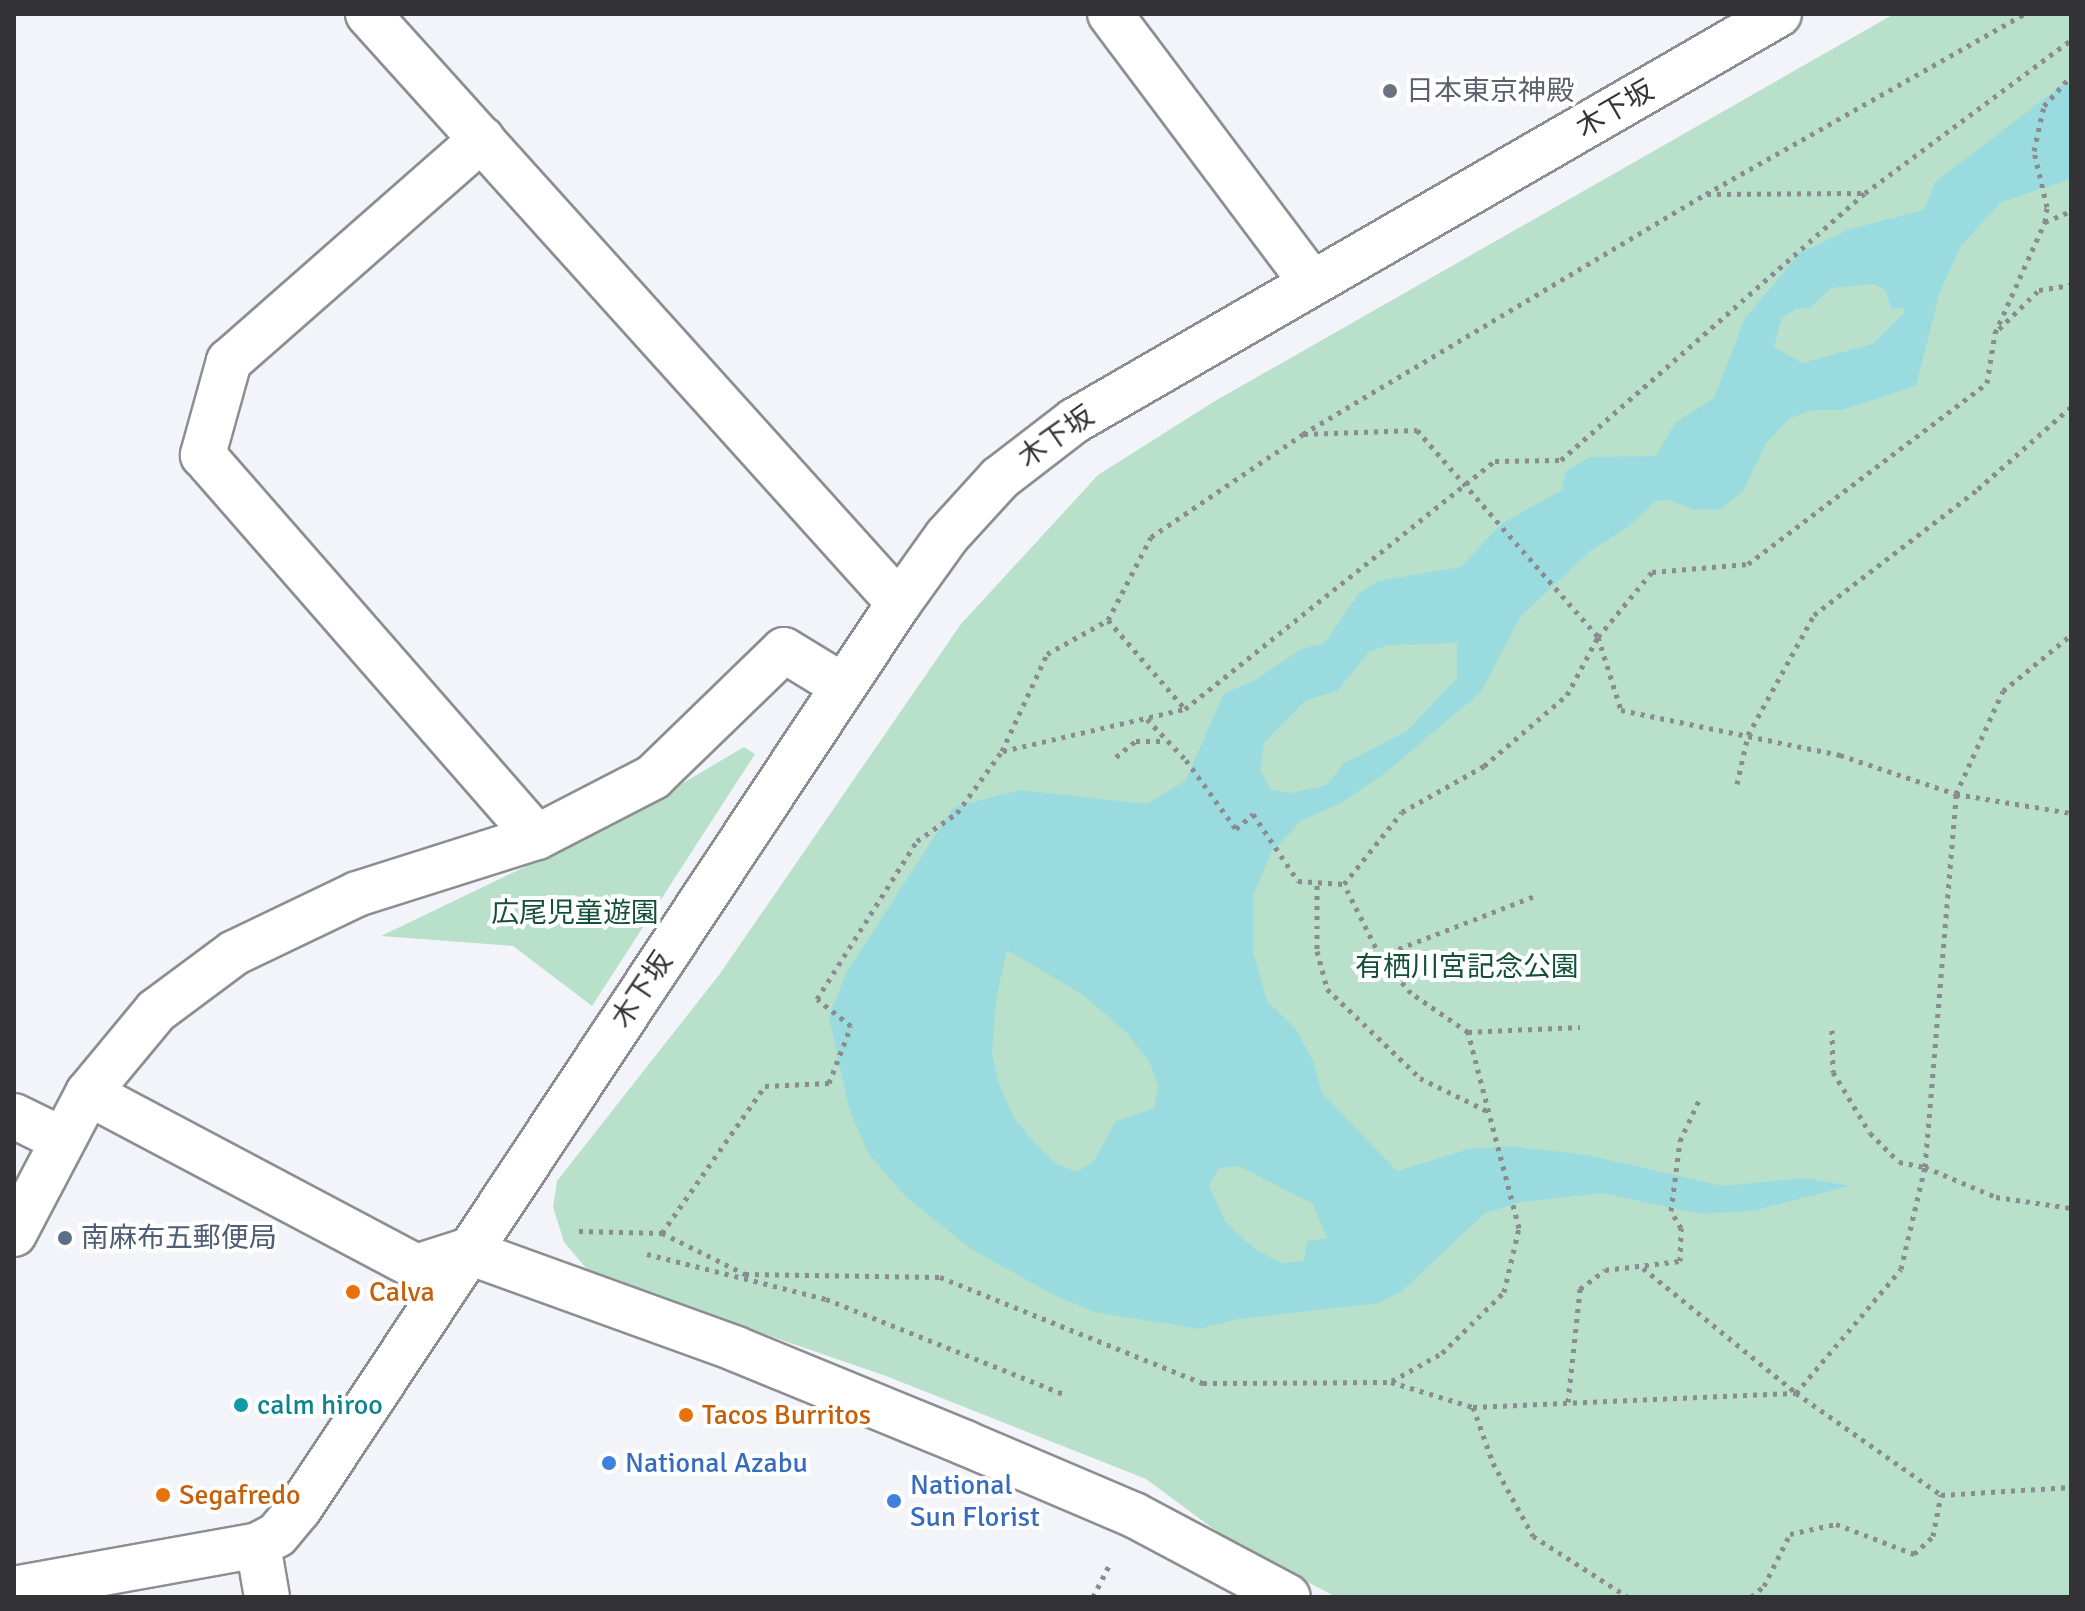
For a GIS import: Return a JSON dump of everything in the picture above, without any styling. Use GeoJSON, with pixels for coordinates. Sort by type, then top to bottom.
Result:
{"type":"FeatureCollection","features":[{"type":"Feature","properties":{"kind":"street"},"geometry":{"type":"LineString","coordinates":[[368,14],[899,603]]}},
{"type":"Feature","properties":{"kind":"street"},"geometry":{"type":"LineString","coordinates":[[1110,14],[1312,283]]}},
{"type":"Feature","properties":{"kind":"street","name":"木下坂"},"geometry":{"type":"LineString","coordinates":[[258,1545],[277,1535],[299,1509],[466,1251],[899,603],[947,536],[1000,478],[1074,421],[1779,14]]}},
{"type":"Feature","properties":{"kind":"street"},"geometry":{"type":"LineString","coordinates":[[482,139],[229,361],[203,455],[537,837]]}},
{"type":"Feature","properties":{"kind":"street"},"geometry":{"type":"LineString","coordinates":[[14,1234],[61,1139],[88,1093],[156,1011],[234,953],[357,894],[537,837],[653,777],[784,650],[843,686]]}},
{"type":"Feature","properties":{"kind":"street"},"geometry":{"type":"LineString","coordinates":[[88,1093],[416,1267],[466,1251],[736,1349],[1134,1515],[1288,1597]]}},
{"type":"Feature","properties":{"kind":"street"},"geometry":{"type":"LineString","coordinates":[[14,1116],[61,1139]]}},
{"type":"Feature","properties":{"kind":"street"},"geometry":{"type":"LineString","coordinates":[[14,1589],[258,1545],[267,1597]]}},
{"type":"Feature","properties":{"kind":"path"},"geometry":{"type":"LineString","coordinates":[[662,1233],[765,1086],[829,1083],[851,1026],[817,999],[917,841],[957,813],[1002,751],[1047,654],[1108,620],[1151,537],[1303,434],[1706,194],[2024,14]]}},
{"type":"Feature","properties":{"kind":"path"},"geometry":{"type":"LineString","coordinates":[[1002,751],[1185,709],[1495,461],[1561,460],[1865,193],[2071,40]]}},
{"type":"Feature","properties":{"kind":"path"},"geometry":{"type":"LineString","coordinates":[[1147,719],[1164,741],[1186,760],[1236,829],[1253,814],[1298,881],[1317,885],[1344,884],[1402,812],[1484,766],[1567,695],[1598,637],[1652,572],[1748,564],[1987,383],[1995,333],[2045,222],[2047,207],[2034,151],[2044,106],[2071,76]]}},
{"type":"Feature","properties":{"kind":"path"},"geometry":{"type":"LineString","coordinates":[[1706,194],[1865,193]]}},
{"type":"Feature","properties":{"kind":"path"},"geometry":{"type":"LineString","coordinates":[[2045,222],[2071,211]]}},
{"type":"Feature","properties":{"kind":"path"},"geometry":{"type":"LineString","coordinates":[[1995,333],[2039,290],[2071,285]]}},
{"type":"Feature","properties":{"kind":"path"},"geometry":{"type":"LineString","coordinates":[[1737,784],[1748,735],[1814,615],[1978,489],[2071,407]]}},
{"type":"Feature","properties":{"kind":"path"},"geometry":{"type":"LineString","coordinates":[[1303,434],[1417,430],[1499,519],[1598,637],[1621,710],[1840,755],[1956,794],[2071,813]]}},
{"type":"Feature","properties":{"kind":"path"},"geometry":{"type":"LineString","coordinates":[[1108,620],[1185,709]]}},
{"type":"Feature","properties":{"kind":"path"},"geometry":{"type":"LineString","coordinates":[[595,1241],[563,1232],[662,1233],[745,1274],[940,1277],[1203,1383],[1391,1382],[1473,1407],[1796,1393],[1901,1269],[1925,1167],[1956,794],[2003,691],[2071,635]]}},
{"type":"Feature","properties":{"kind":"path"},"geometry":{"type":"LineString","coordinates":[[1116,757],[1136,741],[1164,741]]}},
{"type":"Feature","properties":{"kind":"path"},"geometry":{"type":"LineString","coordinates":[[1344,884],[1380,956],[1411,993],[1468,1032],[1580,1027]]}},
{"type":"Feature","properties":{"kind":"path"},"geometry":{"type":"LineString","coordinates":[[1317,885],[1317,951],[1327,989],[1420,1078],[1487,1111]]}},
{"type":"Feature","properties":{"kind":"path"},"geometry":{"type":"LineString","coordinates":[[1380,956],[1537,895]]}},
{"type":"Feature","properties":{"kind":"path"},"geometry":{"type":"LineString","coordinates":[[1832,1030],[1833,1072],[1870,1133],[1899,1162],[1925,1167],[1996,1197],[2071,1208]]}},
{"type":"Feature","properties":{"kind":"path"},"geometry":{"type":"LineString","coordinates":[[1391,1382],[1442,1353],[1504,1292],[1519,1228],[1468,1032]]}},
{"type":"Feature","properties":{"kind":"path"},"geometry":{"type":"LineString","coordinates":[[1568,1402],[1580,1289],[1605,1270],[1642,1268],[1680,1261],[1681,1228],[1671,1211],[1680,1141],[1699,1100]]}},
{"type":"Feature","properties":{"kind":"path"},"geometry":{"type":"LineString","coordinates":[[641,1253],[826,1299],[1066,1395]]}},
{"type":"Feature","properties":{"kind":"path"},"geometry":{"type":"LineString","coordinates":[[1642,1268],[1796,1393],[1941,1495],[2071,1487]]}},
{"type":"Feature","properties":{"kind":"path"},"geometry":{"type":"LineString","coordinates":[[1473,1407],[1493,1463],[1533,1536],[1628,1597]]}},
{"type":"Feature","properties":{"kind":"path"},"geometry":{"type":"LineString","coordinates":[[1751,1597],[1764,1586],[1790,1534],[1836,1524],[1914,1554],[1933,1536],[1941,1495]]}},
{"type":"Feature","properties":{"kind":"green space","name":"有栖川宮記念公園"},"geometry":{"type":"Polygon","coordinates":[[[1894,14],[2071,14],[2071,1597],[1336,1597],[1227,1539],[1146,1479],[886,1376],[591,1274],[564,1242],[553,1207],[557,1181],[719,975],[961,624],[1098,475],[1215,401],[1894,14]]]}},
{"type":"Feature","properties":{"kind":"green space","name":"広尾児童遊園"},"geometry":{"type":"Polygon","coordinates":[[[744,747],[755,754],[592,1006],[513,946],[381,936],[612,825],[744,747]]]}},
{"type":"Feature","properties":{"kind":"water"},"geometry":{"type":"Polygon","coordinates":[[[2066,82],[2071,82],[2071,179],[2001,202],[1961,246],[1940,292],[1916,386],[1842,410],[1811,410],[1789,419],[1766,443],[1744,490],[1721,509],[1695,510],[1669,500],[1655,501],[1628,527],[1590,551],[1520,617],[1481,692],[1384,774],[1341,803],[1301,821],[1271,853],[1253,896],[1253,951],[1267,1001],[1296,1029],[1313,1061],[1322,1093],[1397,1171],[1469,1149],[1510,1146],[1587,1155],[1723,1186],[1805,1178],[1850,1186],[1752,1211],[1700,1214],[1602,1193],[1521,1202],[1485,1213],[1402,1291],[1379,1303],[1238,1319],[1199,1329],[1095,1312],[1054,1295],[971,1249],[905,1196],[868,1153],[849,1108],[829,1017],[846,973],[954,807],[1020,790],[1147,804],[1186,780],[1224,693],[1254,681],[1301,649],[1324,644],[1359,593],[1378,581],[1461,567],[1501,524],[1562,490],[1566,471],[1590,457],[1656,456],[1675,423],[1714,398],[1745,318],[1800,253],[1850,229],[1924,210],[1935,182],[2066,82]],[[1874,284],[1831,288],[1810,308],[1798,308],[1782,318],[1774,347],[1802,363],[1873,344],[1904,313],[1903,308],[1891,309],[1886,291],[1874,284]],[[1457,643],[1388,645],[1369,652],[1337,691],[1306,700],[1264,743],[1260,769],[1270,790],[1292,793],[1327,785],[1343,764],[1407,731],[1457,678],[1457,643]],[[1007,950],[996,1000],[992,1054],[998,1081],[1014,1118],[1055,1163],[1077,1172],[1094,1161],[1115,1122],[1154,1108],[1158,1086],[1150,1063],[1126,1032],[1080,993],[1007,950]],[[1239,1166],[1219,1168],[1209,1186],[1226,1223],[1254,1248],[1281,1263],[1304,1261],[1307,1241],[1327,1238],[1313,1204],[1239,1166]]]}},
{"type":"Feature","properties":{"kind":"place","name":"日本東京神殿"},"geometry":{"type":"Point","coordinates":[1390,91]}},
{"type":"Feature","properties":{"kind":"place","name":"南麻布五郵便局"},"geometry":{"type":"Point","coordinates":[65,1238]}},
{"type":"Feature","properties":{"kind":"place","name":"Calva"},"geometry":{"type":"Point","coordinates":[353,1292]}},
{"type":"Feature","properties":{"kind":"place","name":"calm hiroo"},"geometry":{"type":"Point","coordinates":[241,1405]}},
{"type":"Feature","properties":{"kind":"place","name":"Tacos Burritos"},"geometry":{"type":"Point","coordinates":[686,1415]}},
{"type":"Feature","properties":{"kind":"place","name":"National Azabu"},"geometry":{"type":"Point","coordinates":[609,1463]}},
{"type":"Feature","properties":{"kind":"place","name":"Segafredo"},"geometry":{"type":"Point","coordinates":[163,1495]}},
{"type":"Feature","properties":{"kind":"place","name":"National Sun Florist"},"geometry":{"type":"Point","coordinates":[894,1501]}}]}
